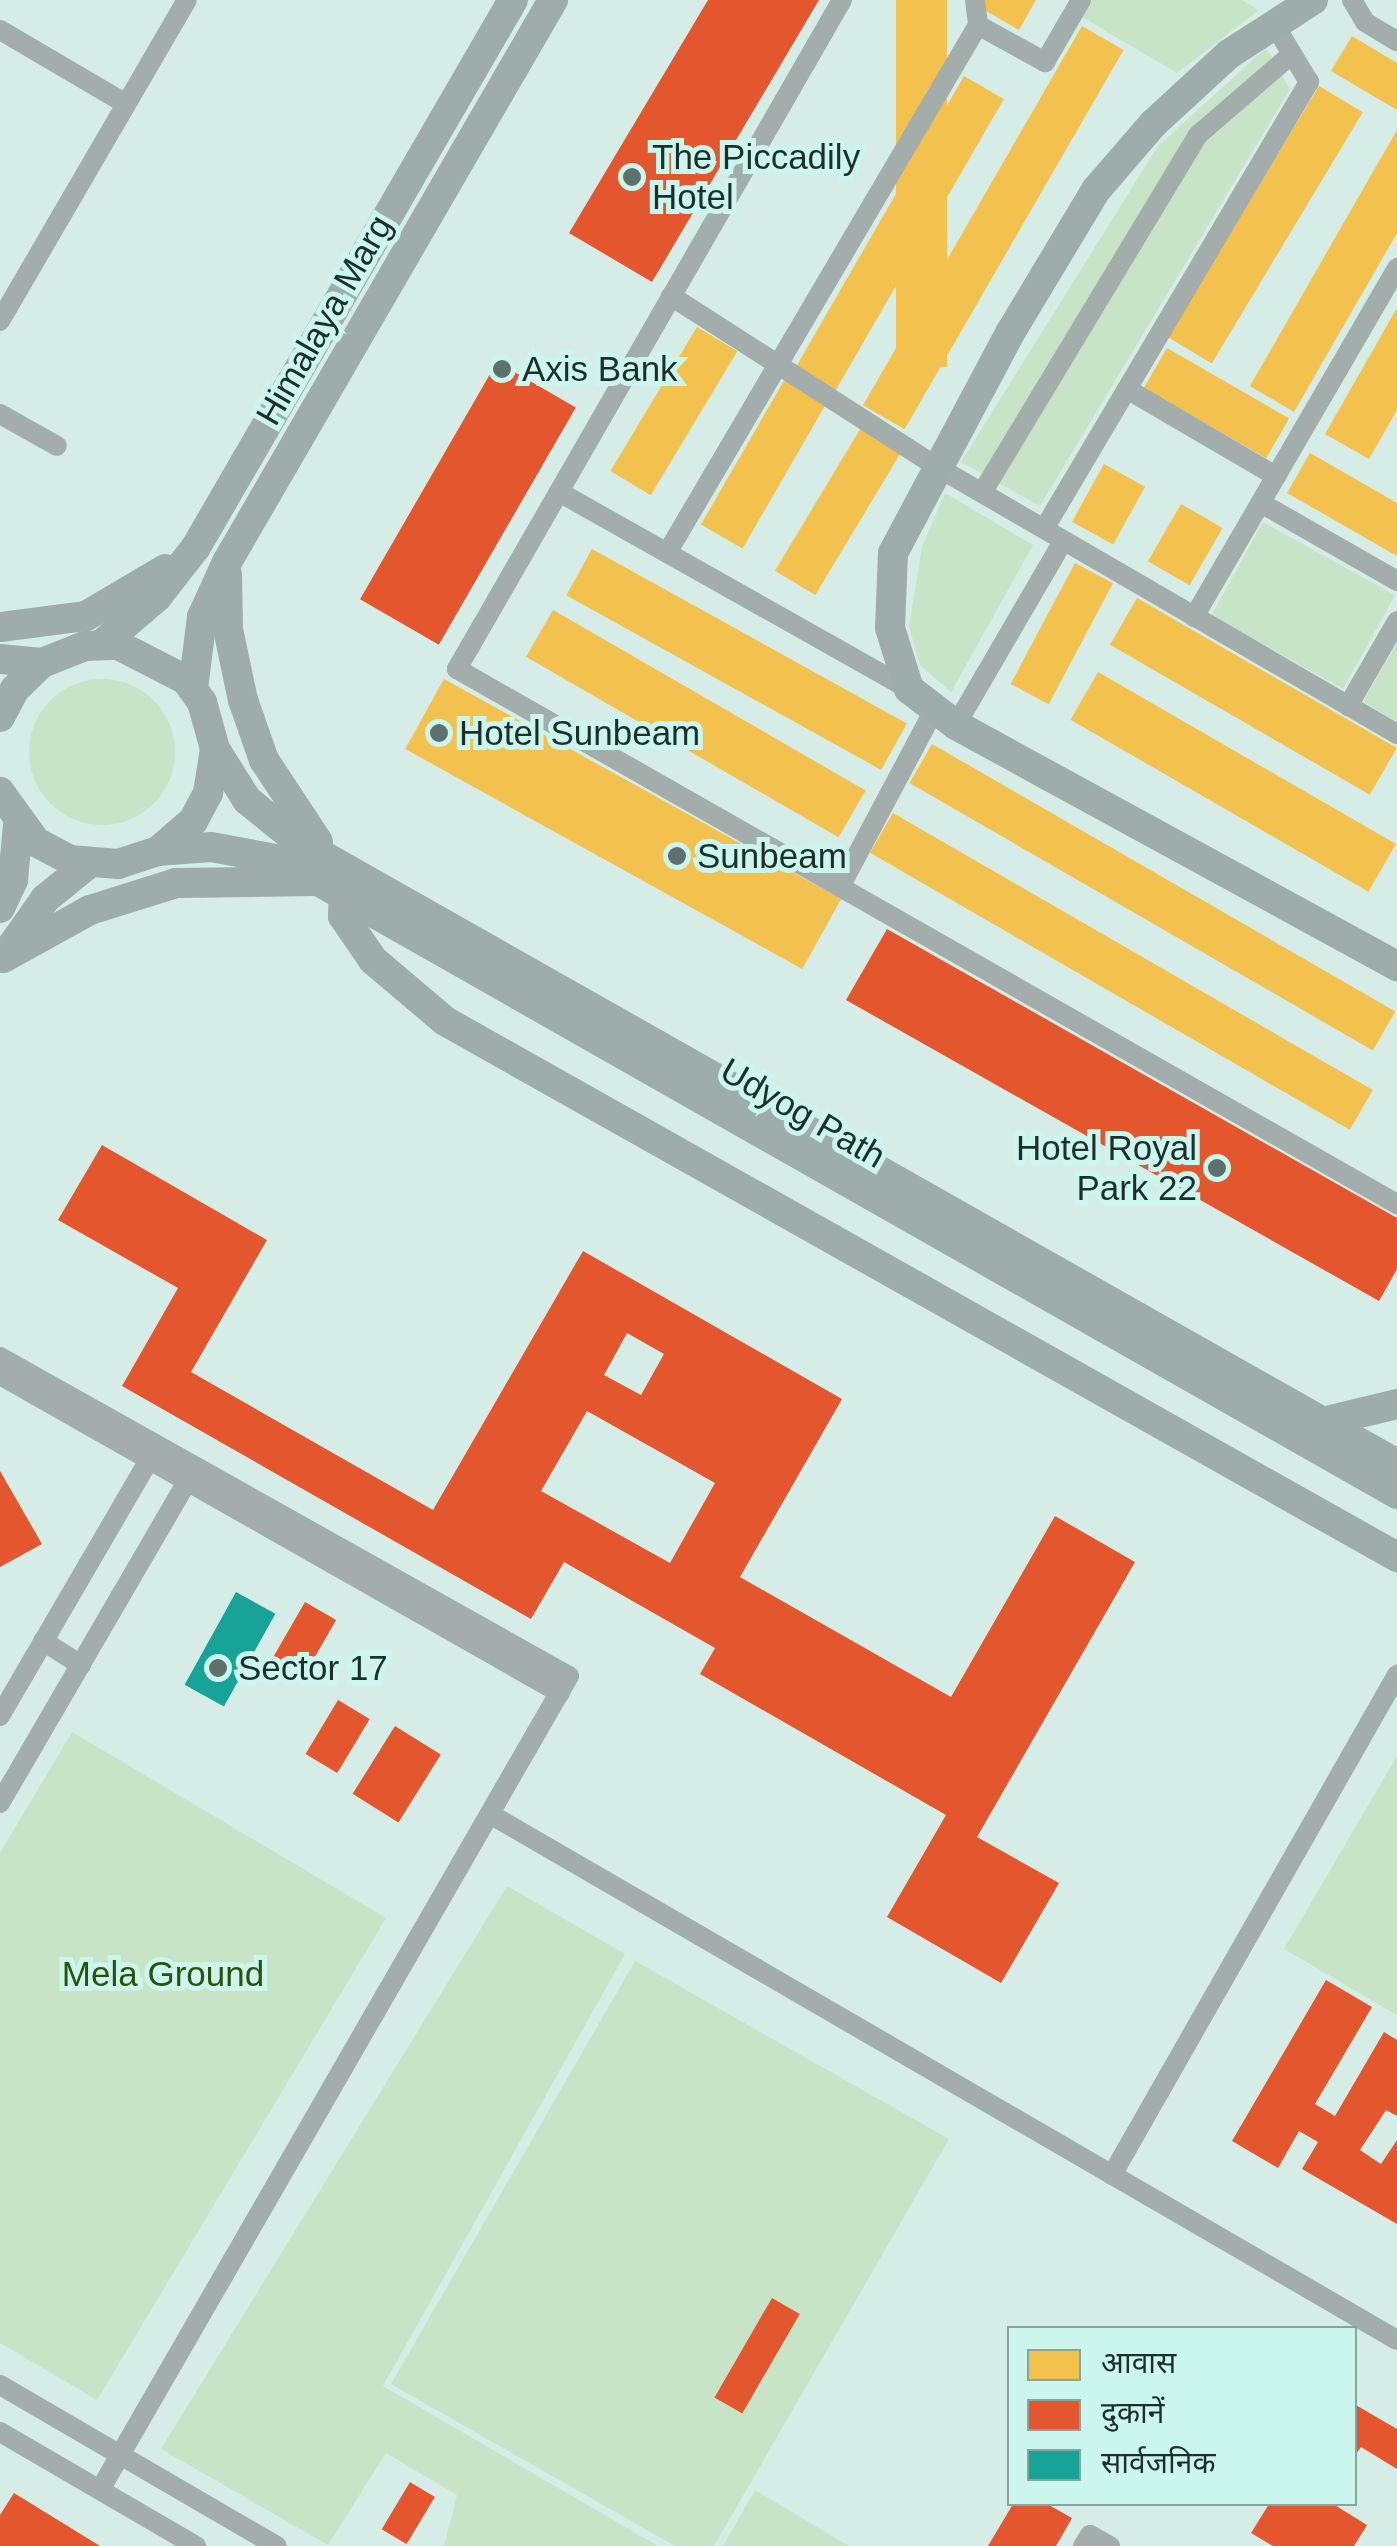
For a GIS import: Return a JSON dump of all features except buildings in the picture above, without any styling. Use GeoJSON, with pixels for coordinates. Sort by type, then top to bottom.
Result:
{"type":"FeatureCollection","features":[{"type":"Feature","properties":{"kind":"main road","name":"Himalaya Marg"},"geometry":{"type":"LineString","coordinates":[[102,644],[157,597],[196,547],[513,0]]}},
{"type":"Feature","properties":{"kind":"main road","name":"Himalaya Marg"},"geometry":{"type":"LineString","coordinates":[[194,689],[202,617],[228,562],[553,0]]}},
{"type":"Feature","properties":{"kind":"main road"},"geometry":{"type":"LineString","coordinates":[[1288,8],[1152,124],[1096,190],[894,553],[890,628],[908,688],[946,717],[1397,966]]}},
{"type":"Feature","properties":{"kind":"main road"},"geometry":{"type":"LineString","coordinates":[[0,627],[86,616],[196,547]]}},
{"type":"Feature","properties":{"kind":"main road"},"geometry":{"type":"LineString","coordinates":[[228,562],[228,628],[264,760],[332,879],[343,916],[372,960],[445,1020],[1397,1557]]}},
{"type":"Feature","properties":{"kind":"main road"},"geometry":{"type":"LineString","coordinates":[[0,659],[42,663],[102,644],[134,648],[178,672],[194,689]]}},
{"type":"Feature","properties":{"kind":"main road"},"geometry":{"type":"LineString","coordinates":[[0,717],[15,689],[42,663]]}},
{"type":"Feature","properties":{"kind":"main road","name":"Udyog Path"},"geometry":{"type":"LineString","coordinates":[[194,689],[215,749],[247,800],[332,879],[1397,1494]]}},
{"type":"Feature","properties":{"kind":"main road"},"geometry":{"type":"LineString","coordinates":[[158,851],[192,821],[208,793],[215,749]]}},
{"type":"Feature","properties":{"kind":"main road"},"geometry":{"type":"LineString","coordinates":[[0,792],[18,825],[36,842],[88,864],[45,899],[2,960]]}},
{"type":"Feature","properties":{"kind":"main road"},"geometry":{"type":"LineString","coordinates":[[0,908],[13,880],[18,825]]}},
{"type":"Feature","properties":{"kind":"main road","name":"Udyog Path"},"geometry":{"type":"LineString","coordinates":[[88,864],[118,864],[158,851],[211,847],[281,860],[332,879],[1397,1464]]}},
{"type":"Feature","properties":{"kind":"main road"},"geometry":{"type":"LineString","coordinates":[[2,960],[90,910],[176,883],[332,879]]}},
{"type":"Feature","properties":{"kind":"main road"},"geometry":{"type":"LineString","coordinates":[[1322,1422],[1397,1404]]}},
{"type":"Feature","properties":{"kind":"street"},"geometry":{"type":"LineString","coordinates":[[0,320],[187,0]]}},
{"type":"Feature","properties":{"kind":"street"},"geometry":{"type":"LineString","coordinates":[[842,0],[457,669],[1397,1204]]}},
{"type":"Feature","properties":{"kind":"street"},"geometry":{"type":"LineString","coordinates":[[667,553],[978,25],[975,0]]}},
{"type":"Feature","properties":{"kind":"street"},"geometry":{"type":"LineString","coordinates":[[978,25],[1045,62],[1081,0]]}},
{"type":"Feature","properties":{"kind":"street"},"geometry":{"type":"LineString","coordinates":[[1352,0],[1365,22],[1397,41]]}},
{"type":"Feature","properties":{"kind":"street"},"geometry":{"type":"LineString","coordinates":[[1044,529],[1309,82],[1292,54],[1288,8]]}},
{"type":"Feature","properties":{"kind":"street"},"geometry":{"type":"LineString","coordinates":[[0,30],[126,104]]}},
{"type":"Feature","properties":{"kind":"street"},"geometry":{"type":"LineString","coordinates":[[982,493],[1198,135],[1292,54]]}},
{"type":"Feature","properties":{"kind":"street"},"geometry":{"type":"LineString","coordinates":[[1194,616],[1397,268]]}},
{"type":"Feature","properties":{"kind":"street"},"geometry":{"type":"LineString","coordinates":[[672,296],[776,368],[876,423],[938,468],[1397,734]]}},
{"type":"Feature","properties":{"kind":"street"},"geometry":{"type":"LineString","coordinates":[[1127,389],[1276,476]]}},
{"type":"Feature","properties":{"kind":"street"},"geometry":{"type":"LineString","coordinates":[[0,414],[57,446]]}},
{"type":"Feature","properties":{"kind":"street"},"geometry":{"type":"LineString","coordinates":[[559,492],[908,688]]}},
{"type":"Feature","properties":{"kind":"street"},"geometry":{"type":"LineString","coordinates":[[1260,503],[1397,580]]}},
{"type":"Feature","properties":{"kind":"street"},"geometry":{"type":"LineString","coordinates":[[840,887],[946,717],[1064,540]]}},
{"type":"Feature","properties":{"kind":"street"},"geometry":{"type":"LineString","coordinates":[[1348,706],[1397,621]]}},
{"type":"Feature","properties":{"kind":"street"},"geometry":{"type":"LineString","coordinates":[[0,1357],[153,1453],[560,1693],[100,2490]]}},
{"type":"Feature","properties":{"kind":"street"},"geometry":{"type":"LineString","coordinates":[[0,1375],[153,1453]]}},
{"type":"Feature","properties":{"kind":"street"},"geometry":{"type":"LineString","coordinates":[[0,1716],[153,1453]]}},
{"type":"Feature","properties":{"kind":"street"},"geometry":{"type":"LineString","coordinates":[[0,1804],[191,1475]]}},
{"type":"Feature","properties":{"kind":"street"},"geometry":{"type":"LineString","coordinates":[[44,1641],[81,1664]]}},
{"type":"Feature","properties":{"kind":"street"},"geometry":{"type":"LineString","coordinates":[[1112,2175],[1397,1675]]}},
{"type":"Feature","properties":{"kind":"street"},"geometry":{"type":"LineString","coordinates":[[490,1814],[1397,2340]]}},
{"type":"Feature","properties":{"kind":"street"},"geometry":{"type":"LineString","coordinates":[[0,2385],[277,2546]]}},
{"type":"Feature","properties":{"kind":"street"},"geometry":{"type":"LineString","coordinates":[[0,2432],[196,2546]]}},
{"type":"Feature","properties":{"kind":"street"},"geometry":{"type":"LineString","coordinates":[[1084,2546],[1090,2535],[1110,2546]]}},
{"type":"Feature","properties":{"kind":"green space"},"geometry":{"type":"Polygon","coordinates":[[[1092,0],[1242,0],[1259,10],[1177,73],[1082,17],[1092,0]]]}},
{"type":"Feature","properties":{"kind":"green space"},"geometry":{"type":"Polygon","coordinates":[[[1266,48],[1290,89],[1040,506],[961,462],[1158,146],[1266,48]]]}},
{"type":"Feature","properties":{"kind":"green space"},"geometry":{"type":"Polygon","coordinates":[[[945,493],[1033,545],[951,692],[920,665],[909,627],[922,547],[945,493]]]}},
{"type":"Feature","properties":{"kind":"green space"},"geometry":{"type":"Polygon","coordinates":[[[1263,522],[1395,595],[1343,689],[1211,616],[1263,522]]]}},
{"type":"Feature","properties":{"kind":"green space"},"geometry":{"type":"Polygon","coordinates":[[[1397,643],[1397,722],[1363,702],[1397,643]]]}},
{"type":"Feature","properties":{"kind":"green space"},"geometry":{"type":"Polygon","coordinates":[[[102,679],[130,685],[154,700],[169,724],[175,752],[169,780],[154,804],[130,819],[102,825],[74,819],[50,804],[35,780],[29,752],[35,724],[50,700],[74,685],[102,679]]]}},
{"type":"Feature","properties":{"kind":"green space","name":"Mela Ground"},"geometry":{"type":"Polygon","coordinates":[[[72,1732],[386,1918],[97,2400],[0,2343],[0,1853],[72,1732]]]}},
{"type":"Feature","properties":{"kind":"green space"},"geometry":{"type":"Polygon","coordinates":[[[1397,1756],[1397,2015],[1284,1949],[1397,1756]]]}},
{"type":"Feature","properties":{"kind":"green space"},"geometry":{"type":"Polygon","coordinates":[[[507,1886],[625,1954],[383,2386],[658,2546],[444,2546],[457,2495],[386,2453],[328,2545],[161,2449],[507,1886]]]}},
{"type":"Feature","properties":{"kind":"green space"},"geometry":{"type":"Polygon","coordinates":[[[635,1961],[949,2139],[714,2546],[675,2546],[391,2384],[635,1961]]]}},
{"type":"Feature","properties":{"kind":"green space"},"geometry":{"type":"Polygon","coordinates":[[[755,2490],[849,2546],[723,2546],[755,2490]]]}},
{"type":"Feature","properties":{"kind":"place","name":"The Piccadily Hotel"},"geometry":{"type":"Point","coordinates":[632,177]}},
{"type":"Feature","properties":{"kind":"place","name":"Axis Bank"},"geometry":{"type":"Point","coordinates":[502,369]}},
{"type":"Feature","properties":{"kind":"place","name":"Hotel Sunbeam"},"geometry":{"type":"Point","coordinates":[439,733]}},
{"type":"Feature","properties":{"kind":"place","name":"Sunbeam"},"geometry":{"type":"Point","coordinates":[677,856]}},
{"type":"Feature","properties":{"kind":"place","name":"Hotel Royal Park 22"},"geometry":{"type":"Point","coordinates":[1217,1168]}},
{"type":"Feature","properties":{"kind":"place","name":"Sector 17"},"geometry":{"type":"Point","coordinates":[218,1668]}}]}
